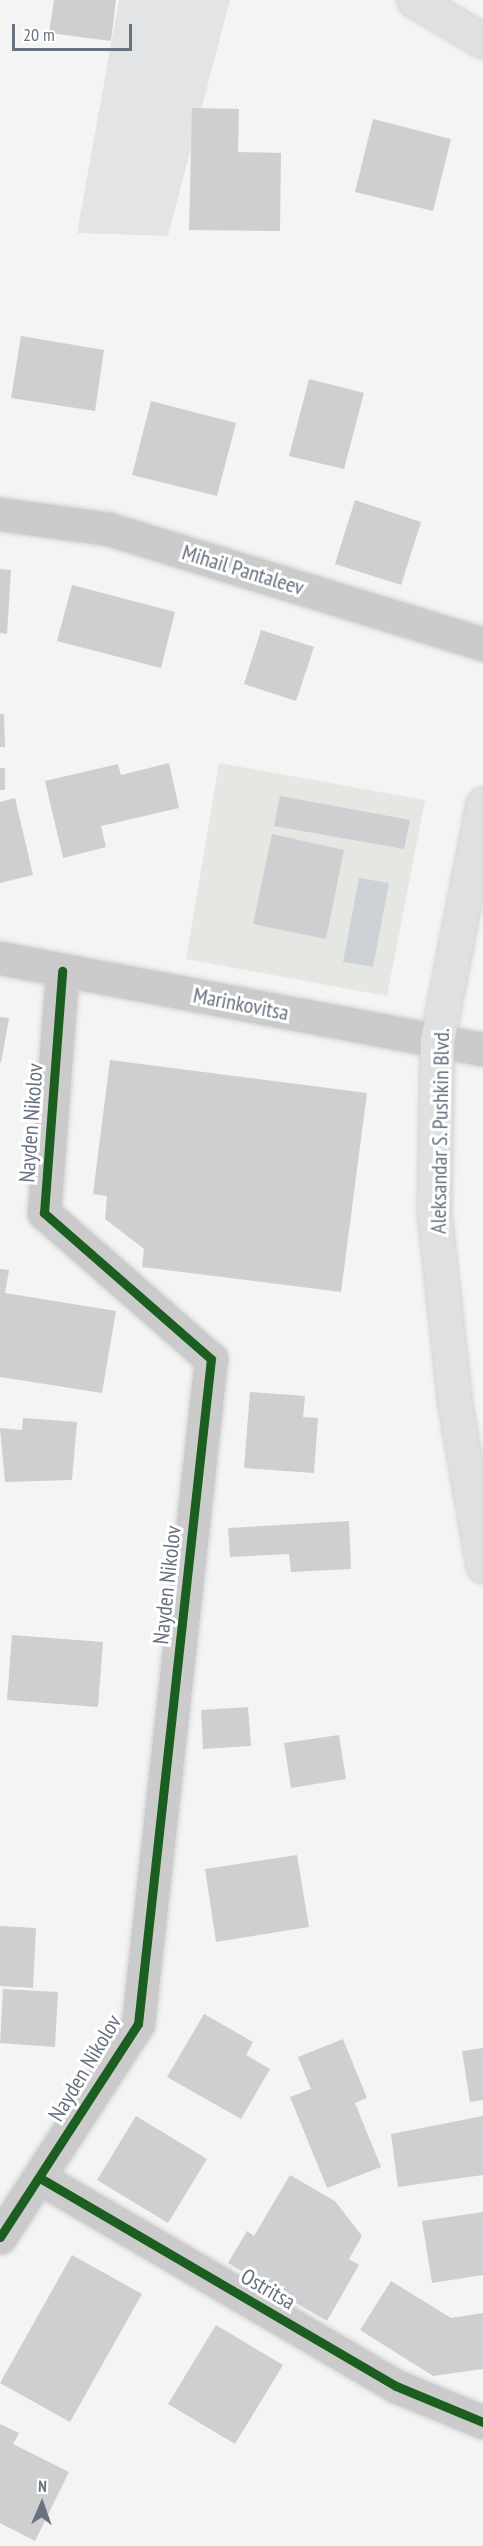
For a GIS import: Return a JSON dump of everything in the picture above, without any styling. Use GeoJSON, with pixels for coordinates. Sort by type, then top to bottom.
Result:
{"type":"FeatureCollection","features":[{"type":"Feature","properties":{"kind":"main road"},"geometry":{"type":"LineString","coordinates":[[414,0],[483,41]]}},
{"type":"Feature","properties":{"kind":"main road","name":"Aleksandar S. Pushkin Blvd."},"geometry":{"type":"LineString","coordinates":[[483,804],[437,1040],[434,1212],[455,1405],[483,1566]]}},
{"type":"Feature","properties":{"kind":"street","name":"Mihail Pantaleev"},"geometry":{"type":"LineString","coordinates":[[0,514],[109,529],[483,644]]}},
{"type":"Feature","properties":{"kind":"street","name":"Marinkovitsa"},"geometry":{"type":"LineString","coordinates":[[0,958],[483,1049]]}},
{"type":"Feature","properties":{"kind":"street","name":"Nayden Nikolov"},"geometry":{"type":"LineString","coordinates":[[0,2237],[138,2024],[211,1359],[44,1213],[62,971]]}},
{"type":"Feature","properties":{"kind":"street","name":"Ostritsa"},"geometry":{"type":"LineString","coordinates":[[40,2178],[396,2386],[483,2422]]}},
{"type":"Feature","properties":{"kind":"shaded area"},"geometry":{"type":"Polygon","coordinates":[[[119,0],[230,0],[168,236],[77,233],[119,0]]]}},
{"type":"Feature","properties":{"kind":"shaded area"},"geometry":{"type":"Polygon","coordinates":[[[219,763],[425,800],[387,996],[186,959],[219,763]]]}},
{"type":"Feature","properties":{"kind":"shaded area"},"geometry":{"type":"Polygon","coordinates":[[[359,878],[389,883],[373,967],[343,962],[359,878]]]}},
{"type":"Feature","properties":{"kind":"building"},"geometry":{"type":"Polygon","coordinates":[[[54,0],[116,0],[111,41],[49,33],[54,0]]]}},
{"type":"Feature","properties":{"kind":"building"},"geometry":{"type":"Polygon","coordinates":[[[192,108],[239,109],[238,152],[281,153],[280,231],[189,230],[192,108]]]}},
{"type":"Feature","properties":{"kind":"building"},"geometry":{"type":"Polygon","coordinates":[[[373,119],[451,139],[433,211],[355,192],[373,119]]]}},
{"type":"Feature","properties":{"kind":"building"},"geometry":{"type":"Polygon","coordinates":[[[21,336],[104,350],[95,411],[11,398],[21,336]]]}},
{"type":"Feature","properties":{"kind":"building"},"geometry":{"type":"Polygon","coordinates":[[[309,379],[364,393],[344,469],[289,456],[309,379]]]}},
{"type":"Feature","properties":{"kind":"building"},"geometry":{"type":"Polygon","coordinates":[[[151,401],[236,423],[217,496],[132,475],[151,401]]]}},
{"type":"Feature","properties":{"kind":"building"},"geometry":{"type":"Polygon","coordinates":[[[355,500],[421,522],[401,585],[335,564],[355,500]]]}},
{"type":"Feature","properties":{"kind":"building"},"geometry":{"type":"Polygon","coordinates":[[[0,569],[11,570],[7,634],[0,633],[0,569]]]}},
{"type":"Feature","properties":{"kind":"building"},"geometry":{"type":"Polygon","coordinates":[[[72,585],[175,612],[161,668],[57,641],[72,585]]]}},
{"type":"Feature","properties":{"kind":"building"},"geometry":{"type":"Polygon","coordinates":[[[261,630],[314,647],[296,701],[244,684],[261,630]]]}},
{"type":"Feature","properties":{"kind":"building"},"geometry":{"type":"Polygon","coordinates":[[[0,714],[4,714],[5,747],[0,747],[0,714]]]}},
{"type":"Feature","properties":{"kind":"building"},"geometry":{"type":"Polygon","coordinates":[[[169,763],[179,808],[101,826],[106,847],[63,858],[45,781],[118,764],[121,775],[169,763]]]}},
{"type":"Feature","properties":{"kind":"building"},"geometry":{"type":"Polygon","coordinates":[[[0,768],[5,768],[5,790],[0,790],[0,768]]]}},
{"type":"Feature","properties":{"kind":"building"},"geometry":{"type":"Polygon","coordinates":[[[280,796],[410,820],[404,849],[274,826],[280,796]]]}},
{"type":"Feature","properties":{"kind":"building"},"geometry":{"type":"Polygon","coordinates":[[[15,798],[33,875],[0,883],[0,802],[15,798]]]}},
{"type":"Feature","properties":{"kind":"building"},"geometry":{"type":"Polygon","coordinates":[[[272,834],[344,850],[326,939],[253,924],[272,834]]]}},
{"type":"Feature","properties":{"kind":"building"},"geometry":{"type":"Polygon","coordinates":[[[0,1017],[9,1018],[1,1063],[0,1062],[0,1017]]]}},
{"type":"Feature","properties":{"kind":"building"},"geometry":{"type":"Polygon","coordinates":[[[110,1060],[367,1093],[341,1292],[142,1267],[144,1249],[105,1219],[107,1196],[93,1194],[110,1060]]]}},
{"type":"Feature","properties":{"kind":"building"},"geometry":{"type":"Polygon","coordinates":[[[0,1269],[9,1270],[5,1293],[116,1311],[102,1393],[0,1377],[0,1269]]]}},
{"type":"Feature","properties":{"kind":"building"},"geometry":{"type":"Polygon","coordinates":[[[250,1392],[305,1396],[303,1417],[318,1418],[314,1473],[244,1468],[250,1392]]]}},
{"type":"Feature","properties":{"kind":"building"},"geometry":{"type":"Polygon","coordinates":[[[23,1418],[77,1422],[72,1480],[5,1482],[0,1428],[22,1430],[23,1418]]]}},
{"type":"Feature","properties":{"kind":"building"},"geometry":{"type":"Polygon","coordinates":[[[349,1521],[351,1569],[291,1572],[289,1554],[230,1557],[228,1528],[349,1521]]]}},
{"type":"Feature","properties":{"kind":"building"},"geometry":{"type":"Polygon","coordinates":[[[12,1635],[103,1642],[98,1707],[7,1700],[12,1635]]]}},
{"type":"Feature","properties":{"kind":"building"},"geometry":{"type":"Polygon","coordinates":[[[248,1707],[251,1746],[203,1749],[201,1710],[248,1707]]]}},
{"type":"Feature","properties":{"kind":"building"},"geometry":{"type":"Polygon","coordinates":[[[339,1735],[346,1779],[291,1788],[284,1743],[339,1735]]]}},
{"type":"Feature","properties":{"kind":"building"},"geometry":{"type":"Polygon","coordinates":[[[297,1855],[309,1927],[216,1942],[205,1869],[297,1855]]]}},
{"type":"Feature","properties":{"kind":"building"},"geometry":{"type":"Polygon","coordinates":[[[0,1926],[36,1928],[33,1988],[0,1986],[0,1926]]]}},
{"type":"Feature","properties":{"kind":"building"},"geometry":{"type":"Polygon","coordinates":[[[3,1989],[58,1992],[55,2047],[0,2043],[3,1989]]]}},
{"type":"Feature","properties":{"kind":"building"},"geometry":{"type":"Polygon","coordinates":[[[204,2014],[253,2042],[246,2055],[270,2069],[241,2119],[167,2077],[204,2014]]]}},
{"type":"Feature","properties":{"kind":"building"},"geometry":{"type":"Polygon","coordinates":[[[343,2039],[367,2098],[355,2103],[381,2167],[327,2188],[290,2097],[311,2089],[298,2057],[343,2039]]]}},
{"type":"Feature","properties":{"kind":"building"},"geometry":{"type":"Polygon","coordinates":[[[483,2048],[483,2100],[470,2102],[462,2051],[483,2048]]]}},
{"type":"Feature","properties":{"kind":"building"},"geometry":{"type":"Polygon","coordinates":[[[136,2116],[207,2159],[168,2223],[97,2180],[136,2116]]]}},
{"type":"Feature","properties":{"kind":"building"},"geometry":{"type":"Polygon","coordinates":[[[483,2116],[483,2175],[398,2187],[391,2134],[483,2116]]]}},
{"type":"Feature","properties":{"kind":"building"},"geometry":{"type":"Polygon","coordinates":[[[290,2175],[335,2201],[362,2236],[349,2259],[359,2265],[327,2321],[228,2263],[247,2231],[254,2236],[290,2175]]]}},
{"type":"Feature","properties":{"kind":"building"},"geometry":{"type":"Polygon","coordinates":[[[483,2212],[483,2275],[432,2283],[422,2221],[483,2212]]]}},
{"type":"Feature","properties":{"kind":"building"},"geometry":{"type":"Polygon","coordinates":[[[72,2255],[142,2294],[70,2422],[0,2383],[72,2255]]]}},
{"type":"Feature","properties":{"kind":"building"},"geometry":{"type":"Polygon","coordinates":[[[391,2281],[451,2318],[483,2313],[483,2369],[433,2376],[360,2330],[391,2281]]]}},
{"type":"Feature","properties":{"kind":"building"},"geometry":{"type":"Polygon","coordinates":[[[216,2325],[283,2365],[235,2444],[168,2404],[216,2325]]]}},
{"type":"Feature","properties":{"kind":"building"},"geometry":{"type":"Polygon","coordinates":[[[0,2424],[19,2433],[13,2444],[69,2472],[35,2541],[0,2523],[0,2424]]]}},
{"type":"Feature","properties":{"kind":"cycle path"},"geometry":{"type":"LineString","coordinates":[[0,2237],[138,2024],[211,1359],[44,1213],[62,971]]}},
{"type":"Feature","properties":{"kind":"cycle path"},"geometry":{"type":"LineString","coordinates":[[40,2178],[396,2386],[483,2422]]}}]}
